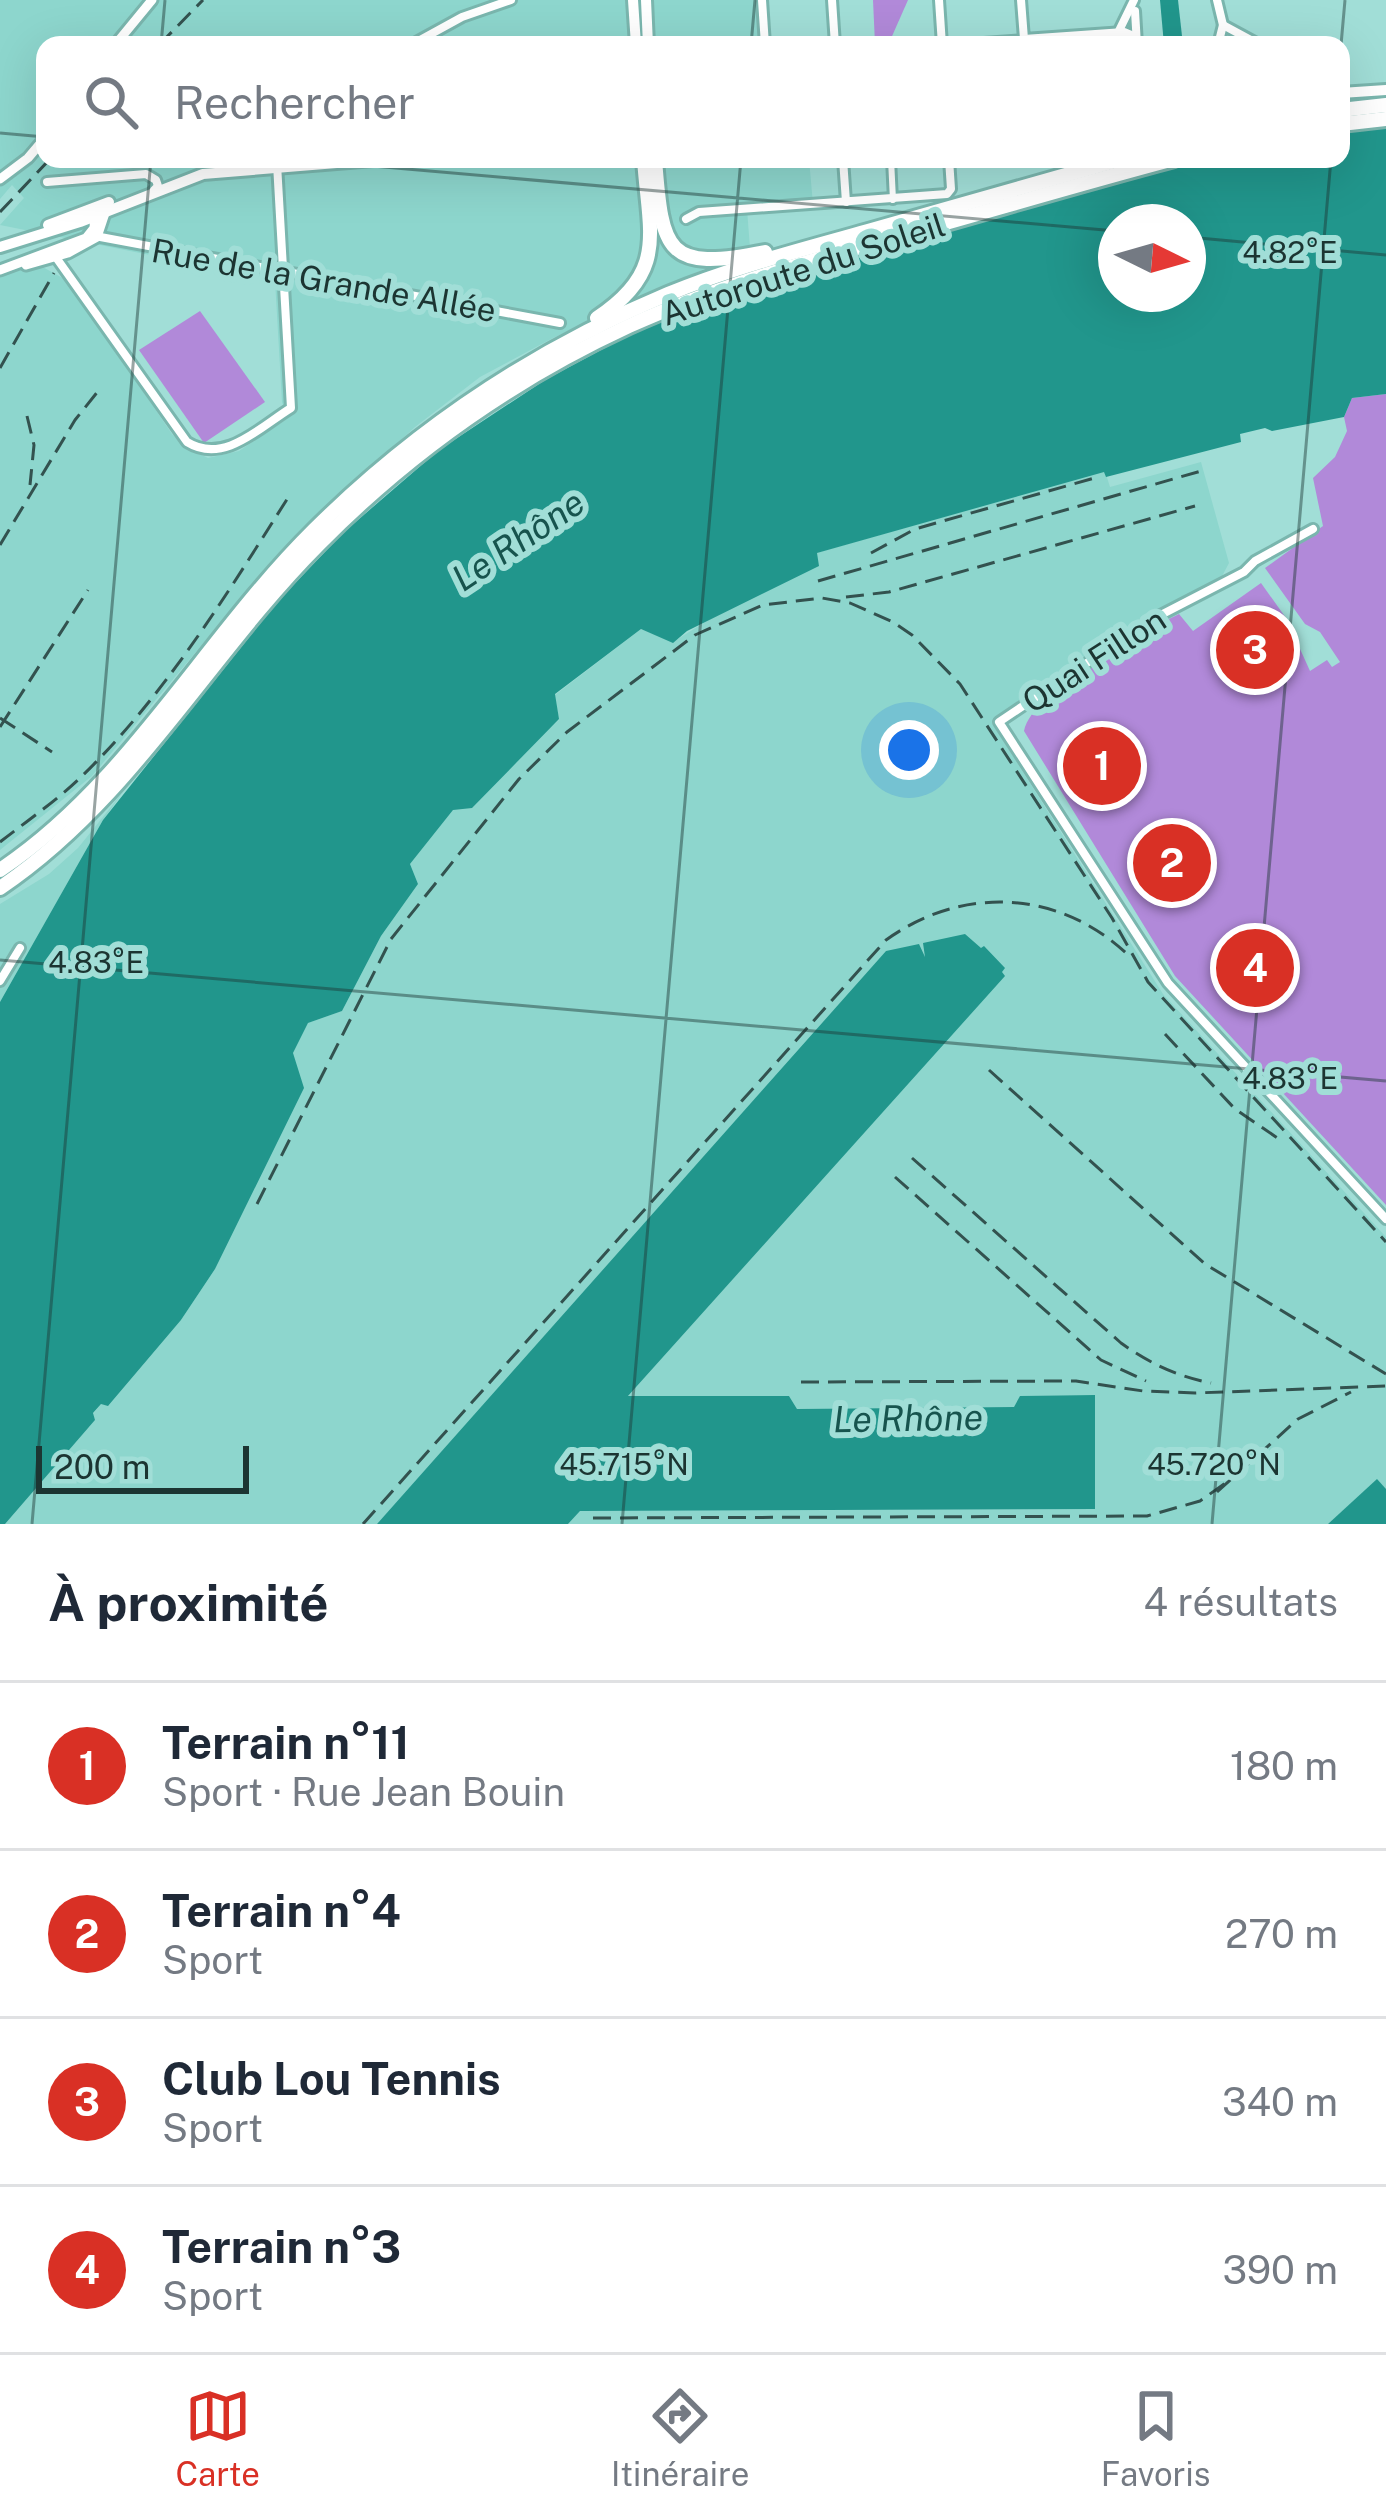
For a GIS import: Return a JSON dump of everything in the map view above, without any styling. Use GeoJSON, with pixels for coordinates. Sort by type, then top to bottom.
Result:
{"type":"FeatureCollection","features":[{"type":"Feature","properties":{"kind":"highway"},"geometry":{"type":"LineString","coordinates":[[1350,109],[1386,105]]}},
{"type":"Feature","properties":{"kind":"highway"},"geometry":{"type":"LineString","coordinates":[[1350,123],[1386,119]]}},
{"type":"Feature","properties":{"kind":"highway"},"geometry":{"type":"LineString","coordinates":[[529,364],[614,307],[640,281],[650,246],[645,168]]}},
{"type":"Feature","properties":{"kind":"highway"},"geometry":{"type":"LineString","coordinates":[[656,168],[662,228],[674,247],[694,259],[721,261],[853,235]]}},
{"type":"Feature","properties":{"kind":"highway","name":"Autoroute du Soleil"},"geometry":{"type":"LineString","coordinates":[[0,870],[49,833],[93,790],[257,591],[329,515],[412,443],[529,364],[669,294],[738,268],[1090,168]]}},
{"type":"Feature","properties":{"kind":"highway","name":"Autoroute du Soleil"},"geometry":{"type":"LineString","coordinates":[[0,892],[53,848],[123,777],[320,543],[419,455],[510,391],[617,332],[739,283],[1140,168]]}},
{"type":"Feature","properties":{"kind":"main road"},"geometry":{"type":"LineString","coordinates":[[633,0],[635,36]]}},
{"type":"Feature","properties":{"kind":"main road"},"geometry":{"type":"LineString","coordinates":[[646,0],[648,36]]}},
{"type":"Feature","properties":{"kind":"main road"},"geometry":{"type":"LineString","coordinates":[[1350,91],[1386,89]]}},
{"type":"Feature","properties":{"kind":"main road"},"geometry":{"type":"LineString","coordinates":[[98,213],[150,189],[203,174],[259,168]]}},
{"type":"Feature","properties":{"kind":"main road"},"geometry":{"type":"LineString","coordinates":[[0,245],[98,213],[150,189]]}},
{"type":"Feature","properties":{"kind":"street"},"geometry":{"type":"LineString","coordinates":[[122,36],[152,0]]}},
{"type":"Feature","properties":{"kind":"street"},"geometry":{"type":"LineString","coordinates":[[427,36],[462,17],[511,0]]}},
{"type":"Feature","properties":{"kind":"street"},"geometry":{"type":"LineString","coordinates":[[762,0],[764,36]]}},
{"type":"Feature","properties":{"kind":"street"},"geometry":{"type":"LineString","coordinates":[[832,0],[834,36]]}},
{"type":"Feature","properties":{"kind":"street"},"geometry":{"type":"LineString","coordinates":[[937,36],[938,0]]}},
{"type":"Feature","properties":{"kind":"street"},"geometry":{"type":"LineString","coordinates":[[1021,0],[1024,36]]}},
{"type":"Feature","properties":{"kind":"street"},"geometry":{"type":"LineString","coordinates":[[1117,36],[1134,0]]}},
{"type":"Feature","properties":{"kind":"street"},"geometry":{"type":"LineString","coordinates":[[1134,0],[1136,36]]}},
{"type":"Feature","properties":{"kind":"street"},"geometry":{"type":"LineString","coordinates":[[1216,0],[1223,25],[1220,36]]}},
{"type":"Feature","properties":{"kind":"street"},"geometry":{"type":"LineString","coordinates":[[1223,25],[1243,36]]}},
{"type":"Feature","properties":{"kind":"street"},"geometry":{"type":"LineString","coordinates":[[1072,36],[1128,32],[1132,36]]}},
{"type":"Feature","properties":{"kind":"street"},"geometry":{"type":"LineString","coordinates":[[0,179],[36,149]]}},
{"type":"Feature","properties":{"kind":"street"},"geometry":{"type":"LineString","coordinates":[[56,256],[187,442],[212,452],[226,449],[291,407],[278,168]]}},
{"type":"Feature","properties":{"kind":"street"},"geometry":{"type":"LineString","coordinates":[[844,168],[847,202]]}},
{"type":"Feature","properties":{"kind":"street"},"geometry":{"type":"LineString","coordinates":[[891,168],[893,200]]}},
{"type":"Feature","properties":{"kind":"street"},"geometry":{"type":"LineString","coordinates":[[686,219],[699,212],[933,198],[951,189],[950,168]]}},
{"type":"Feature","properties":{"kind":"street"},"geometry":{"type":"LineString","coordinates":[[46,182],[146,174],[150,189]]}},
{"type":"Feature","properties":{"kind":"street"},"geometry":{"type":"LineString","coordinates":[[94,236],[98,213]]}},
{"type":"Feature","properties":{"kind":"street"},"geometry":{"type":"LineString","coordinates":[[0,270],[94,236]]}},
{"type":"Feature","properties":{"kind":"street"},"geometry":{"type":"LineString","coordinates":[[15,265],[56,256],[94,236]]}},
{"type":"Feature","properties":{"kind":"street","name":"Rue de la Grande Allée"},"geometry":{"type":"LineString","coordinates":[[94,236],[560,323]]}},
{"type":"Feature","properties":{"kind":"street"},"geometry":{"type":"LineString","coordinates":[[56,256],[74,243]]}},
{"type":"Feature","properties":{"kind":"street","name":"Quai Fillon"},"geometry":{"type":"LineString","coordinates":[[1313,529],[1244,572],[1151,620],[999,722],[1168,983],[1386,1219]]}},
{"type":"Feature","properties":{"kind":"street"},"geometry":{"type":"LineString","coordinates":[[0,981],[20,948]]}},
{"type":"Feature","properties":{"kind":"shaded area"},"geometry":{"type":"Polygon","coordinates":[[[0,0],[142,0],[146,14],[158,0],[759,0],[761,36],[36,36],[36,168],[810,168],[813,204],[747,209],[750,248],[553,338],[480,377],[415,427],[283,548],[92,776],[0,850],[0,275],[39,265],[68,281],[172,434],[187,448],[208,458],[239,451],[288,418],[282,402],[275,280],[0,225],[24,198],[12,185],[0,199],[0,0]]]}},
{"type":"Feature","properties":{"kind":"shaded area"},"geometry":{"type":"Polygon","coordinates":[[[873,0],[908,0],[892,36],[875,36],[873,0]]]}},
{"type":"Feature","properties":{"kind":"shaded area"},"geometry":{"type":"Polygon","coordinates":[[[200,311],[265,402],[204,443],[139,350],[200,311]]]}},
{"type":"Feature","properties":{"kind":"shaded area"},"geometry":{"type":"Polygon","coordinates":[[[1386,394],[1386,1205],[1175,976],[1024,731],[1047,697],[1091,664],[1179,614],[1193,631],[1261,583],[1286,618],[1310,671],[1327,660],[1332,667],[1340,662],[1320,632],[1305,624],[1265,568],[1323,526],[1313,478],[1335,457],[1347,431],[1344,417],[1352,398],[1386,394]]]}},
{"type":"Feature","properties":{"kind":"shaded area"},"geometry":{"type":"Polygon","coordinates":[[[1201,462],[1229,563],[1220,580],[1149,615],[992,723],[1163,994],[1386,1237],[1386,1489],[1377,1480],[1328,1524],[568,1524],[580,1511],[1095,1509],[1094,1395],[1021,1396],[1014,1407],[797,1409],[789,1396],[628,1396],[1004,976],[981,949],[922,958],[886,951],[377,1524],[5,1524],[95,1420],[93,1414],[101,1404],[109,1405],[181,1320],[215,1269],[308,1023],[342,1011],[381,936],[418,884],[410,864],[453,810],[559,720],[555,695],[641,629],[673,642],[816,553],[1105,471],[1110,487],[1201,462]]]}},
{"type":"Feature","properties":{"kind":"shaded area"},"geometry":{"type":"Polygon","coordinates":[[[123,792],[0,1002],[0,904],[49,874],[78,848],[123,792]]]}},
{"type":"Feature","properties":{"kind":"water"},"geometry":{"type":"Polygon","coordinates":[[[1160,0],[1178,0],[1182,36],[1163,36],[1160,0]]]}},
{"type":"Feature","properties":{"kind":"water","name":"Le Rhône"},"geometry":{"type":"Polygon","coordinates":[[[1386,127],[1386,394],[1352,398],[1344,417],[1240,434],[1241,442],[1106,477],[1104,472],[817,553],[819,566],[687,631],[673,643],[641,629],[555,694],[559,719],[472,808],[453,810],[410,864],[418,884],[381,936],[342,1011],[308,1023],[293,1053],[304,1088],[215,1269],[181,1320],[108,1406],[101,1404],[93,1413],[95,1420],[5,1524],[0,1524],[0,1002],[103,820],[278,601],[344,532],[439,450],[545,380],[629,335],[748,288],[1169,168],[1350,168],[1350,132],[1386,127]]]}},
{"type":"Feature","properties":{"kind":"water","name":"Le Rhône"},"geometry":{"type":"Polygon","coordinates":[[[965,934],[1005,968],[1005,976],[628,1396],[789,1396],[797,1409],[1014,1407],[1020,1396],[1095,1395],[1095,1509],[580,1511],[568,1524],[377,1524],[886,951],[919,944],[925,957],[923,943],[965,934]]]}},
{"type":"Feature","properties":{"kind":"water"},"geometry":{"type":"Polygon","coordinates":[[[1377,1479],[1386,1489],[1386,1524],[1328,1524],[1377,1479]]]}},
{"type":"Feature","properties":{"kind":"railway"},"geometry":{"type":"LineString","coordinates":[[168,36],[203,0]]}},
{"type":"Feature","properties":{"kind":"railway"},"geometry":{"type":"LineString","coordinates":[[0,212],[42,168]]}},
{"type":"Feature","properties":{"kind":"railway"},"geometry":{"type":"LineString","coordinates":[[0,368],[54,273]]}},
{"type":"Feature","properties":{"kind":"railway"},"geometry":{"type":"LineString","coordinates":[[0,545],[75,420],[99,390]]}},
{"type":"Feature","properties":{"kind":"railway"},"geometry":{"type":"LineString","coordinates":[[27,416],[34,445],[30,485]]}},
{"type":"Feature","properties":{"kind":"railway"},"geometry":{"type":"LineString","coordinates":[[818,581],[1201,471]]}},
{"type":"Feature","properties":{"kind":"railway"},"geometry":{"type":"LineString","coordinates":[[871,553],[915,529],[1098,477]]}},
{"type":"Feature","properties":{"kind":"railway"},"geometry":{"type":"LineString","coordinates":[[0,842],[80,778],[140,712],[194,642],[291,493]]}},
{"type":"Feature","properties":{"kind":"railway"},"geometry":{"type":"LineString","coordinates":[[846,597],[889,592],[1195,506]]}},
{"type":"Feature","properties":{"kind":"railway"},"geometry":{"type":"LineString","coordinates":[[0,727],[88,590]]}},
{"type":"Feature","properties":{"kind":"railway"},"geometry":{"type":"LineString","coordinates":[[257,1204],[391,939],[519,779],[567,732],[695,635],[763,605],[822,598],[850,603],[893,622],[960,684],[1112,918],[1148,982],[1386,1242]]}},
{"type":"Feature","properties":{"kind":"railway"},"geometry":{"type":"LineString","coordinates":[[0,718],[52,752]]}},
{"type":"Feature","properties":{"kind":"railway"},"geometry":{"type":"LineString","coordinates":[[363,1524],[886,940],[945,910],[1008,902],[1070,916],[1126,953]]}},
{"type":"Feature","properties":{"kind":"railway"},"geometry":{"type":"LineString","coordinates":[[1165,1034],[1235,1109],[1279,1139]]}},
{"type":"Feature","properties":{"kind":"railway"},"geometry":{"type":"LineString","coordinates":[[989,1070],[1205,1264],[1386,1374]]}},
{"type":"Feature","properties":{"kind":"railway"},"geometry":{"type":"LineString","coordinates":[[912,1158],[1121,1343],[1163,1368],[1211,1383]]}},
{"type":"Feature","properties":{"kind":"railway"},"geometry":{"type":"LineString","coordinates":[[895,1177],[1101,1360],[1146,1381]]}},
{"type":"Feature","properties":{"kind":"railway"},"geometry":{"type":"LineString","coordinates":[[801,1382],[1076,1381],[1195,1393],[1386,1386]]}},
{"type":"Feature","properties":{"kind":"railway"},"geometry":{"type":"LineString","coordinates":[[1217,1492],[1298,1419],[1351,1392]]}},
{"type":"Feature","properties":{"kind":"railway"},"geometry":{"type":"LineString","coordinates":[[593,1518],[1147,1516],[1200,1501],[1227,1482]]}},
{"type":"Feature","properties":{"kind":"place","name":"Club Lou Tennis"},"geometry":{"type":"Point","coordinates":[1255,650]}},
{"type":"Feature","properties":{"kind":"place","name":"Terrain n°11"},"geometry":{"type":"Point","coordinates":[1102,766]}},
{"type":"Feature","properties":{"kind":"place","name":"Terrain n°4"},"geometry":{"type":"Point","coordinates":[1172,863]}},
{"type":"Feature","properties":{"kind":"place","name":"Terrain n°3"},"geometry":{"type":"Point","coordinates":[1255,968]}}]}
